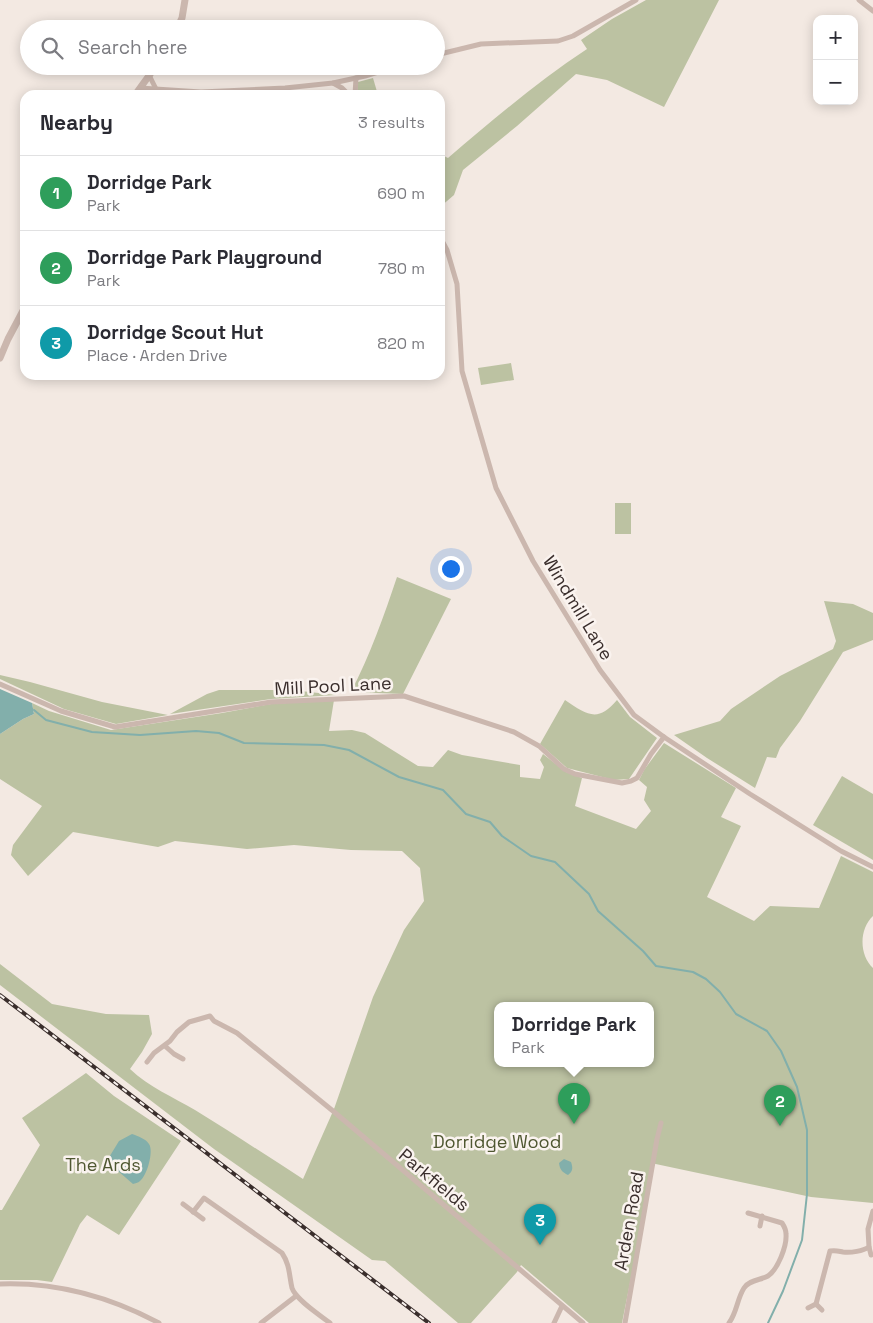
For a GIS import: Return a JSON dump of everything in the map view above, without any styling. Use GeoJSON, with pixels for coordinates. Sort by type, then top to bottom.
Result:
{"type":"FeatureCollection","features":[{"type":"Feature","properties":{"kind":"street"},"geometry":{"type":"LineString","coordinates":[[181,20],[185,0]]}},
{"type":"Feature","properties":{"kind":"street"},"geometry":{"type":"LineString","coordinates":[[445,53],[481,44],[558,41],[573,36],[636,0]]}},
{"type":"Feature","properties":{"kind":"street"},"geometry":{"type":"LineString","coordinates":[[859,0],[873,11]]}},
{"type":"Feature","properties":{"kind":"street"},"geometry":{"type":"LineString","coordinates":[[140,88],[149,75],[156,89]]}},
{"type":"Feature","properties":{"kind":"street"},"geometry":{"type":"LineString","coordinates":[[253,90],[332,83],[366,75]]}},
{"type":"Feature","properties":{"kind":"street"},"geometry":{"type":"LineString","coordinates":[[355,90],[356,78]]}},
{"type":"Feature","properties":{"kind":"street"},"geometry":{"type":"LineString","coordinates":[[332,83],[344,90]]}},
{"type":"Feature","properties":{"kind":"street"},"geometry":{"type":"LineString","coordinates":[[140,88],[171,90]]}},
{"type":"Feature","properties":{"kind":"street","name":"Windmill Lane"},"geometry":{"type":"LineString","coordinates":[[445,246],[457,284],[462,371],[496,488],[533,560],[600,670],[634,715],[664,737],[841,851],[873,867]]}},
{"type":"Feature","properties":{"kind":"street"},"geometry":{"type":"LineString","coordinates":[[0,358],[20,316]]}},
{"type":"Feature","properties":{"kind":"street","name":"Mill Pool Lane"},"geometry":{"type":"LineString","coordinates":[[0,684],[61,711],[115,727],[271,702],[404,696],[514,732],[539,746],[564,769],[575,774],[622,783],[636,778],[664,737]]}},
{"type":"Feature","properties":{"kind":"street","name":"Parkfields"},"geometry":{"type":"LineString","coordinates":[[147,1062],[154,1053],[165,1046],[188,1022],[210,1016],[214,1021],[235,1032],[333,1111],[584,1323]]}},
{"type":"Feature","properties":{"kind":"street"},"geometry":{"type":"LineString","coordinates":[[165,1046],[183,1059]]}},
{"type":"Feature","properties":{"kind":"street","name":"Arden Road"},"geometry":{"type":"LineString","coordinates":[[625,1323],[656,1139],[661,1123]]}},
{"type":"Feature","properties":{"kind":"street"},"geometry":{"type":"LineString","coordinates":[[193,1212],[204,1198],[282,1254],[288,1262],[296,1296],[330,1323]]}},
{"type":"Feature","properties":{"kind":"street"},"geometry":{"type":"LineString","coordinates":[[183,1204],[203,1220]]}},
{"type":"Feature","properties":{"kind":"street"},"geometry":{"type":"LineString","coordinates":[[871,1255],[868,1229],[873,1211]]}},
{"type":"Feature","properties":{"kind":"street"},"geometry":{"type":"LineString","coordinates":[[728,1323],[737,1309],[744,1288],[749,1283],[765,1277],[773,1271],[784,1245],[786,1231],[782,1223],[748,1213]]}},
{"type":"Feature","properties":{"kind":"street"},"geometry":{"type":"LineString","coordinates":[[760,1226],[762,1216]]}},
{"type":"Feature","properties":{"kind":"street"},"geometry":{"type":"LineString","coordinates":[[808,1308],[816,1304],[830,1251],[844,1252],[869,1247]]}},
{"type":"Feature","properties":{"kind":"street"},"geometry":{"type":"LineString","coordinates":[[0,1284],[45,1286],[107,1299],[160,1323]]}},
{"type":"Feature","properties":{"kind":"street"},"geometry":{"type":"LineString","coordinates":[[260,1323],[296,1296]]}},
{"type":"Feature","properties":{"kind":"street"},"geometry":{"type":"LineString","coordinates":[[816,1304],[822,1310]]}},
{"type":"Feature","properties":{"kind":"street"},"geometry":{"type":"LineString","coordinates":[[554,1323],[562,1306]]}},
{"type":"Feature","properties":{"kind":"green space"},"geometry":{"type":"Polygon","coordinates":[[[646,0],[719,0],[664,107],[607,80],[576,74],[463,170],[454,195],[445,203],[445,156],[448,158],[533,88],[587,49],[581,40],[612,19],[646,0]]]}},
{"type":"Feature","properties":{"kind":"green space"},"geometry":{"type":"Polygon","coordinates":[[[373,78],[377,90],[357,90],[358,82],[373,78]]]}},
{"type":"Feature","properties":{"kind":"green space"},"geometry":{"type":"Polygon","coordinates":[[[511,363],[514,380],[481,385],[478,368],[511,363]]]}},
{"type":"Feature","properties":{"kind":"green space"},"geometry":{"type":"Polygon","coordinates":[[[615,503],[631,503],[631,534],[615,534],[615,503]]]}},
{"type":"Feature","properties":{"kind":"green space"},"geometry":{"type":"Polygon","coordinates":[[[397,577],[451,599],[403,694],[351,692],[376,635],[397,577]]]}},
{"type":"Feature","properties":{"kind":"green space"},"geometry":{"type":"Polygon","coordinates":[[[824,601],[853,604],[873,613],[873,640],[843,652],[800,721],[780,748],[776,758],[767,757],[755,788],[674,735],[720,721],[731,709],[780,676],[833,649],[836,641],[824,601]]]}},
{"type":"Feature","properties":{"kind":"green space"},"geometry":{"type":"Polygon","coordinates":[[[0,675],[102,702],[168,715],[116,724],[64,709],[0,679],[0,675]]]}},
{"type":"Feature","properties":{"kind":"green space"},"geometry":{"type":"Polygon","coordinates":[[[219,690],[292,690],[336,695],[271,699],[170,714],[207,694],[219,690]]]}},
{"type":"Feature","properties":{"kind":"green space","name":"Dorridge Wood"},"geometry":{"type":"Polygon","coordinates":[[[334,700],[329,731],[352,730],[365,733],[418,766],[433,767],[448,750],[462,755],[520,765],[520,777],[540,779],[544,767],[540,760],[543,754],[566,772],[582,778],[575,806],[636,829],[651,811],[644,800],[647,787],[639,780],[664,743],[736,788],[721,817],[741,826],[707,897],[754,921],[770,906],[819,908],[841,856],[873,872],[873,916],[865,928],[862,942],[865,956],[873,968],[873,1203],[811,1197],[651,1163],[622,1323],[589,1323],[521,1265],[517,1272],[471,1323],[458,1323],[385,1261],[372,1260],[214,1149],[0,985],[0,964],[52,1004],[106,1014],[149,1015],[152,1034],[130,1069],[153,1086],[195,1110],[303,1179],[334,1109],[373,997],[404,930],[424,901],[420,868],[402,851],[351,850],[294,845],[247,849],[175,841],[158,847],[73,832],[28,876],[11,855],[13,845],[42,806],[0,779],[0,734],[34,714],[32,703],[49,711],[111,730],[271,704],[334,700]]]}},
{"type":"Feature","properties":{"kind":"green space"},"geometry":{"type":"Polygon","coordinates":[[[565,700],[586,713],[598,714],[604,712],[617,700],[630,717],[657,738],[629,779],[614,780],[567,768],[540,744],[565,700]]]}},
{"type":"Feature","properties":{"kind":"green space"},"geometry":{"type":"Polygon","coordinates":[[[842,776],[873,794],[873,860],[813,825],[842,776]]]}},
{"type":"Feature","properties":{"kind":"green space","name":"The Ards"},"geometry":{"type":"Polygon","coordinates":[[[86,1073],[114,1096],[181,1141],[119,1235],[87,1215],[80,1224],[52,1282],[0,1280],[0,1210],[2,1210],[40,1145],[22,1118],[86,1073]]]}},
{"type":"Feature","properties":{"kind":"water"},"geometry":{"type":"Polygon","coordinates":[[[0,689],[32,703],[34,714],[0,734],[0,689]]]}},
{"type":"Feature","properties":{"kind":"water"},"geometry":{"type":"Polygon","coordinates":[[[132,1134],[148,1142],[151,1152],[143,1178],[133,1184],[111,1165],[108,1159],[119,1141],[132,1134]]]}},
{"type":"Feature","properties":{"kind":"water"},"geometry":{"type":"Polygon","coordinates":[[[564,1159],[572,1164],[572,1171],[568,1175],[564,1173],[559,1165],[564,1159]]]}},
{"type":"Feature","properties":{"kind":"waterway"},"geometry":{"type":"LineString","coordinates":[[34,710],[46,720],[92,732],[140,735],[196,731],[219,733],[244,743],[324,745],[349,750],[399,777],[443,790],[466,814],[490,822],[502,836],[531,856],[555,862],[589,894],[598,911],[643,951],[656,966],[693,972],[706,979],[720,992],[736,1014],[767,1031],[781,1051],[797,1087],[807,1130],[807,1194],[802,1240],[783,1291],[768,1323]]}},
{"type":"Feature","properties":{"kind":"railway"},"geometry":{"type":"LineString","coordinates":[[0,995],[429,1323]]}},
{"type":"Feature","properties":{"kind":"place","name":"Dorridge Park"},"geometry":{"type":"Point","coordinates":[574,1124]}},
{"type":"Feature","properties":{"kind":"place","name":"Dorridge Park Playground"},"geometry":{"type":"Point","coordinates":[780,1126]}},
{"type":"Feature","properties":{"kind":"place","name":"Dorridge Scout Hut"},"geometry":{"type":"Point","coordinates":[540,1245]}}]}
